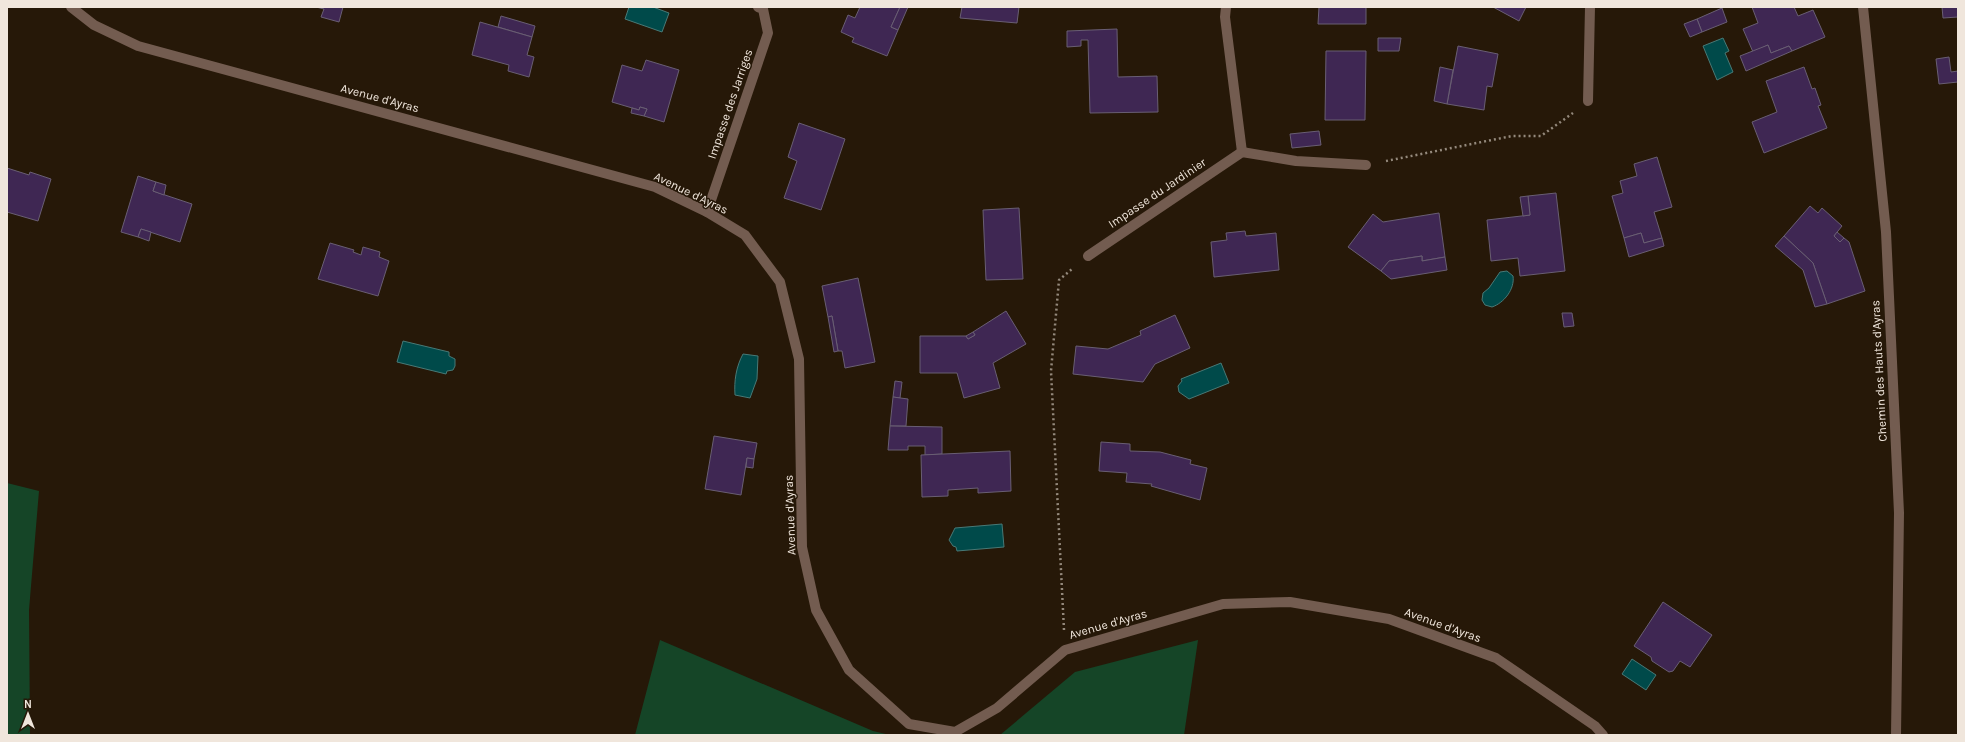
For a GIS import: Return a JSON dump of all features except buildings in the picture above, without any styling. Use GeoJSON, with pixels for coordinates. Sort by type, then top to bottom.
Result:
{"type":"FeatureCollection","features":[{"type":"Feature","properties":{"kind":"street","name":"Avenue d'Ayras"},"geometry":{"type":"LineString","coordinates":[[71,7],[94,25],[138,46],[655,187],[707,212],[745,235],[780,282],[799,359],[802,547],[816,610],[849,670],[910,724],[955,732],[997,708],[1065,650],[1223,604],[1290,602],[1389,619],[1496,658],[1595,726],[1603,735]]}},
{"type":"Feature","properties":{"kind":"street","name":"Impasse des Jarriges"},"geometry":{"type":"LineString","coordinates":[[707,212],[768,33],[763,9],[758,7]]}},
{"type":"Feature","properties":{"kind":"street"},"geometry":{"type":"LineString","coordinates":[[1226,7],[1225,17],[1242,152],[1296,161],[1366,165]]}},
{"type":"Feature","properties":{"kind":"street"},"geometry":{"type":"LineString","coordinates":[[1588,101],[1590,7]]}},
{"type":"Feature","properties":{"kind":"street","name":"Chemin des Hauts d'Ayras"},"geometry":{"type":"LineString","coordinates":[[1863,7],[1886,232],[1899,513],[1896,735]]}},
{"type":"Feature","properties":{"kind":"street","name":"Impasse du Jardinier"},"geometry":{"type":"LineString","coordinates":[[1088,256],[1242,152]]}},
{"type":"Feature","properties":{"kind":"path"},"geometry":{"type":"LineString","coordinates":[[1366,165],[1512,136],[1541,136],[1588,101]]}},
{"type":"Feature","properties":{"kind":"path"},"geometry":{"type":"LineString","coordinates":[[1065,650],[1051,371],[1059,280],[1088,256]]}},
{"type":"Feature","properties":{"kind":"green space"},"geometry":{"type":"Polygon","coordinates":[[[7,483],[39,491],[29,610],[30,735],[7,735],[7,483]]]}},
{"type":"Feature","properties":{"kind":"green space"},"geometry":{"type":"Polygon","coordinates":[[[660,640],[873,731],[890,735],[635,735],[660,640]]]}},
{"type":"Feature","properties":{"kind":"green space"},"geometry":{"type":"Polygon","coordinates":[[[1198,640],[1184,735],[1000,735],[1075,672],[1198,640]]]}},
{"type":"Feature","properties":{"kind":"water"},"geometry":{"type":"Polygon","coordinates":[[[629,7],[653,7],[669,13],[662,32],[625,19],[629,7]]]}},
{"type":"Feature","properties":{"kind":"water"},"geometry":{"type":"Polygon","coordinates":[[[1723,38],[1729,51],[1725,53],[1733,72],[1717,80],[1703,46],[1723,38]]]}},
{"type":"Feature","properties":{"kind":"water"},"geometry":{"type":"Polygon","coordinates":[[[1507,271],[1513,276],[1512,286],[1508,295],[1501,302],[1492,307],[1485,305],[1482,300],[1483,293],[1489,288],[1500,272],[1507,271]]]}},
{"type":"Feature","properties":{"kind":"water"},"geometry":{"type":"Polygon","coordinates":[[[403,341],[449,352],[449,356],[455,359],[455,366],[453,370],[447,371],[446,374],[397,362],[403,341]]]}},
{"type":"Feature","properties":{"kind":"water"},"geometry":{"type":"Polygon","coordinates":[[[743,354],[758,356],[757,379],[750,398],[735,395],[736,374],[743,354]]]}},
{"type":"Feature","properties":{"kind":"water"},"geometry":{"type":"Polygon","coordinates":[[[1221,363],[1229,383],[1189,399],[1179,392],[1178,386],[1182,381],[1181,379],[1221,363]]]}},
{"type":"Feature","properties":{"kind":"water"},"geometry":{"type":"Polygon","coordinates":[[[1002,524],[1004,547],[957,551],[956,547],[953,546],[949,540],[955,528],[1002,524]]]}},
{"type":"Feature","properties":{"kind":"water"},"geometry":{"type":"Polygon","coordinates":[[[1632,659],[1656,675],[1646,690],[1622,674],[1632,659]]]}}]}
